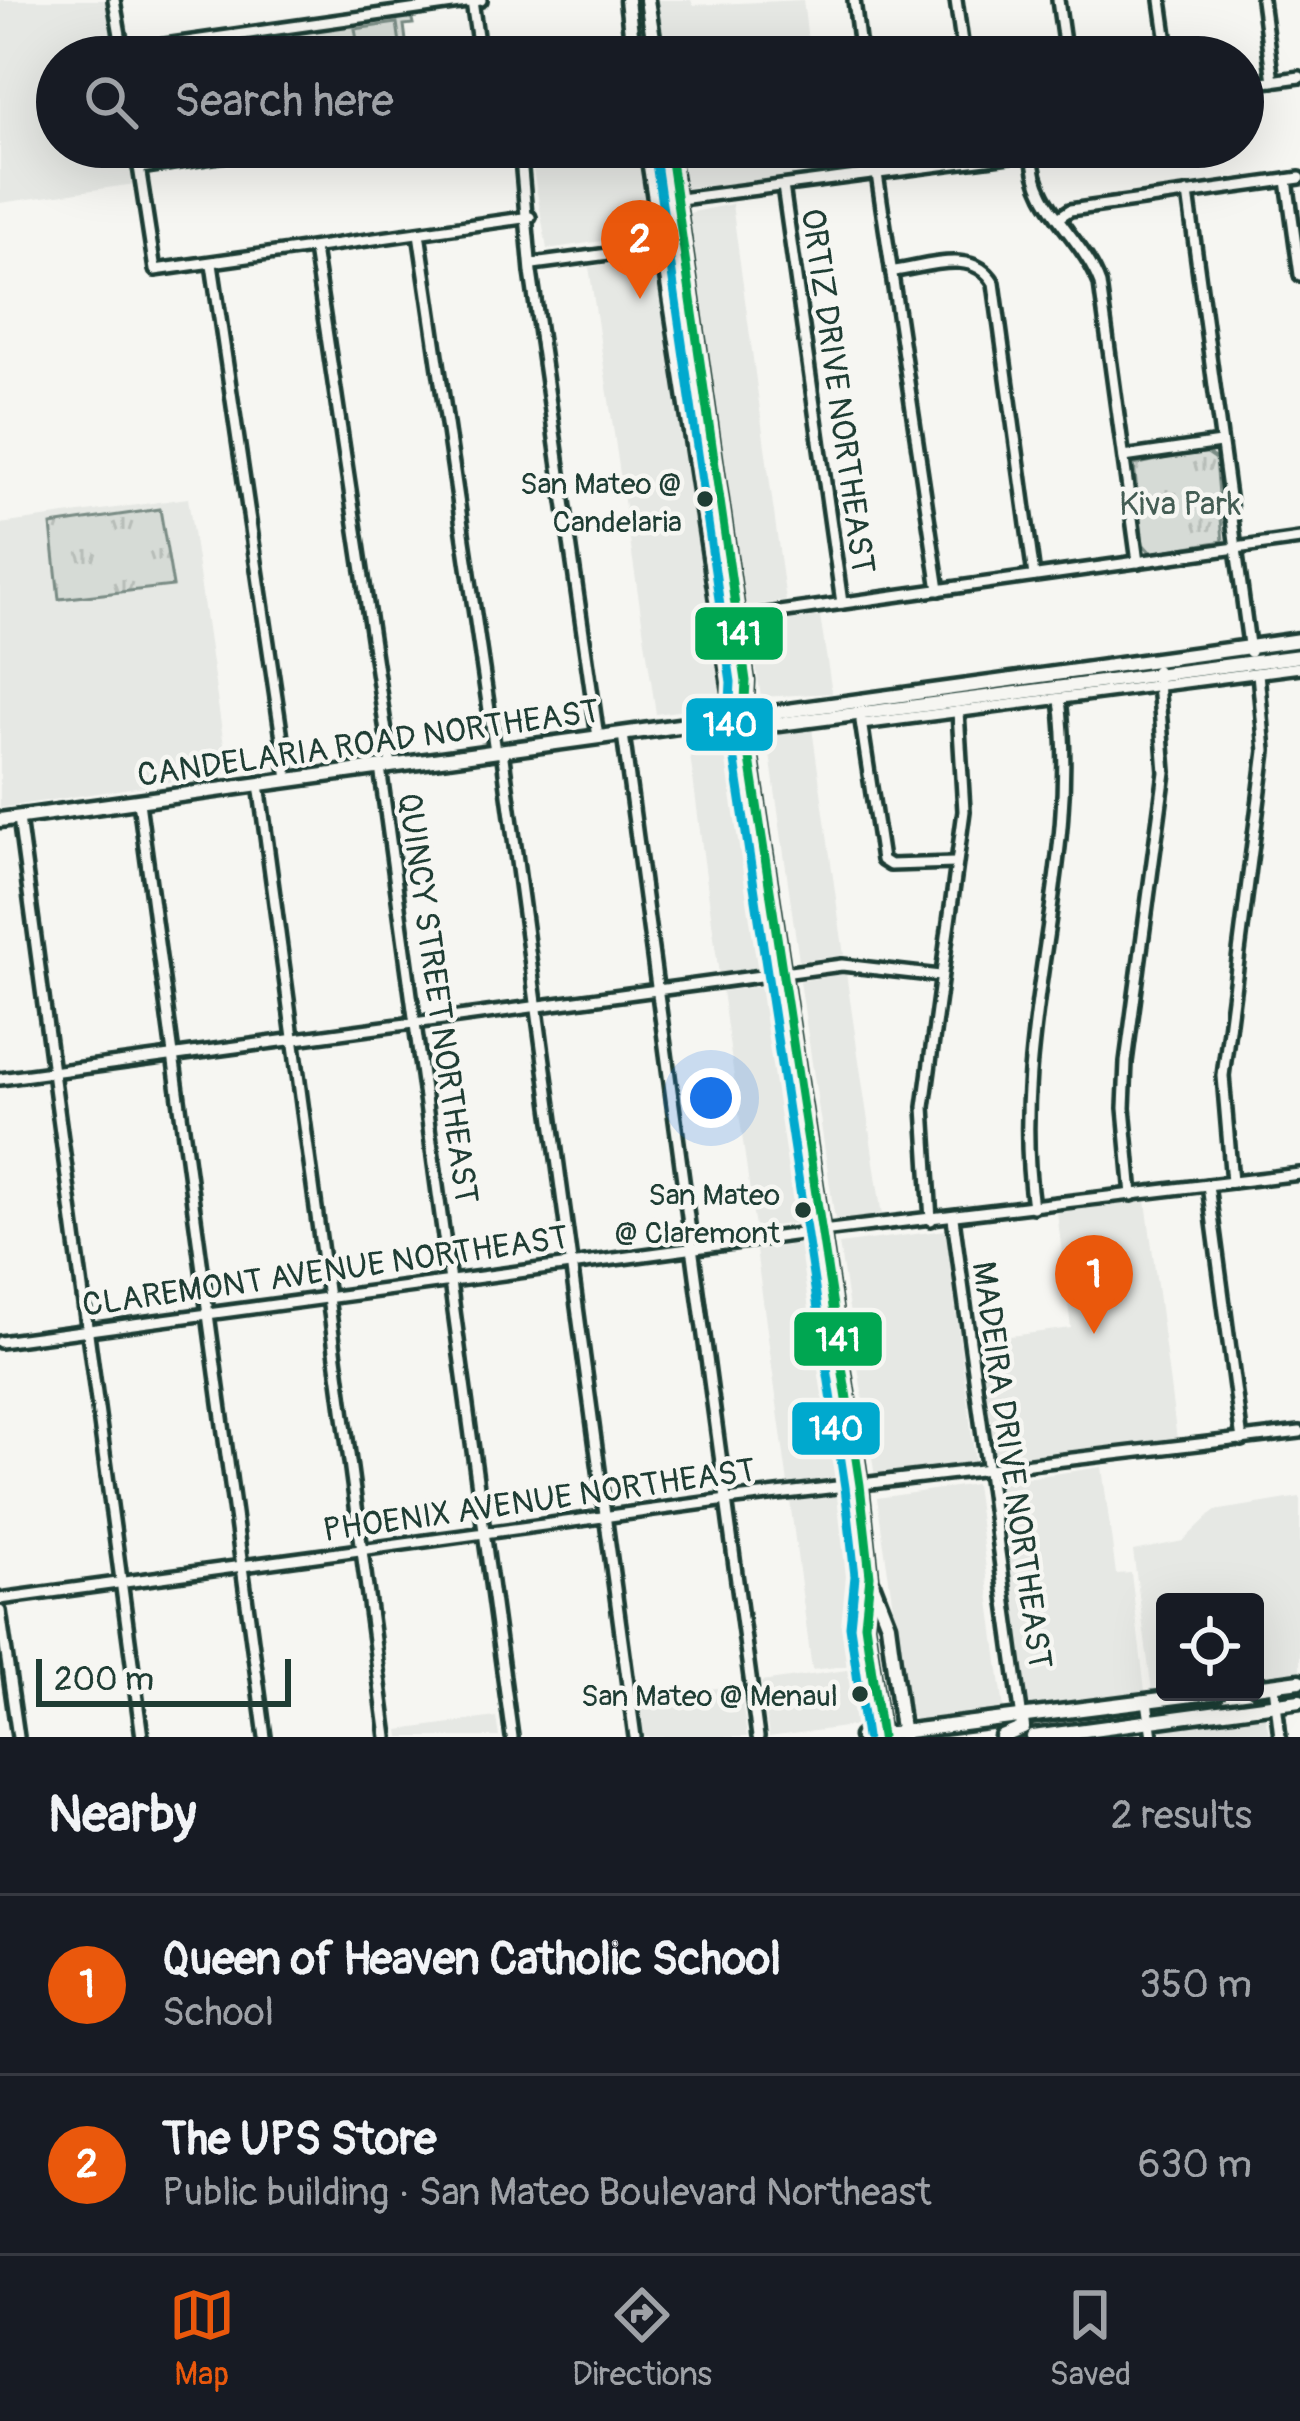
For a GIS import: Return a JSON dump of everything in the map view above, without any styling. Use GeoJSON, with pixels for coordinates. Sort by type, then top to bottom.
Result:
{"type":"FeatureCollection","features":[{"type":"Feature","properties":{"kind":"main road"},"geometry":{"type":"LineString","coordinates":[[627,0],[631,36]]}},
{"type":"Feature","properties":{"kind":"main road"},"geometry":{"type":"LineString","coordinates":[[646,0],[652,36]]}},
{"type":"Feature","properties":{"kind":"main road"},"geometry":{"type":"LineString","coordinates":[[651,168],[731,692],[744,719]]}},
{"type":"Feature","properties":{"kind":"main road"},"geometry":{"type":"LineString","coordinates":[[672,168],[746,682],[744,719],[860,1485],[870,1576],[866,1624],[881,1736]]}},
{"type":"Feature","properties":{"kind":"main road"},"geometry":{"type":"LineString","coordinates":[[704,526],[717,556],[725,607],[737,618]]}},
{"type":"Feature","properties":{"kind":"main road","name":"CANDELARIA ROAD NORTHEAST"},"geometry":{"type":"LineString","coordinates":[[0,820],[1300,640]]}},
{"type":"Feature","properties":{"kind":"main road","name":"CANDELARIA ROAD NORTHEAST"},"geometry":{"type":"LineString","coordinates":[[744,719],[779,724],[861,719],[1255,668],[1300,656]]}},
{"type":"Feature","properties":{"kind":"main road"},"geometry":{"type":"LineString","coordinates":[[870,1576],[888,1624],[903,1736]]}},
{"type":"Feature","properties":{"kind":"main road"},"geometry":{"type":"LineString","coordinates":[[1264,1686],[1300,1681]]}},
{"type":"Feature","properties":{"kind":"main road"},"geometry":{"type":"LineString","coordinates":[[861,1737],[903,1736],[1156,1700]]}},
{"type":"Feature","properties":{"kind":"main road"},"geometry":{"type":"LineString","coordinates":[[1029,1737],[1300,1701]]}},
{"type":"Feature","properties":{"kind":"main road"},"geometry":{"type":"LineString","coordinates":[[1029,1737],[1085,1709]]}},
{"type":"Feature","properties":{"kind":"main road"},"geometry":{"type":"LineString","coordinates":[[1002,1737],[1023,1728],[1022,1719]]}},
{"type":"Feature","properties":{"kind":"street"},"geometry":{"type":"LineString","coordinates":[[114,0],[120,36]]}},
{"type":"Feature","properties":{"kind":"street"},"geometry":{"type":"LineString","coordinates":[[242,36],[481,0]]}},
{"type":"Feature","properties":{"kind":"street"},"geometry":{"type":"LineString","coordinates":[[854,0],[859,36]]}},
{"type":"Feature","properties":{"kind":"street"},"geometry":{"type":"LineString","coordinates":[[956,0],[961,36]]}},
{"type":"Feature","properties":{"kind":"street"},"geometry":{"type":"LineString","coordinates":[[1058,0],[1063,36]]}},
{"type":"Feature","properties":{"kind":"street"},"geometry":{"type":"LineString","coordinates":[[1161,0],[1166,36]]}},
{"type":"Feature","properties":{"kind":"street"},"geometry":{"type":"LineString","coordinates":[[1262,0],[1273,81]]}},
{"type":"Feature","properties":{"kind":"street"},"geometry":{"type":"LineString","coordinates":[[472,1],[477,36]]}},
{"type":"Feature","properties":{"kind":"street"},"geometry":{"type":"LineString","coordinates":[[1264,82],[1300,77]]}},
{"type":"Feature","properties":{"kind":"street"},"geometry":{"type":"LineString","coordinates":[[140,168],[155,270],[530,217]]}},
{"type":"Feature","properties":{"kind":"street"},"geometry":{"type":"LineString","coordinates":[[523,168],[598,736]]}},
{"type":"Feature","properties":{"kind":"street"},"geometry":{"type":"LineString","coordinates":[[878,168],[939,590]]}},
{"type":"Feature","properties":{"kind":"street"},"geometry":{"type":"LineString","coordinates":[[657,202],[917,168]]}},
{"type":"Feature","properties":{"kind":"street"},"geometry":{"type":"LineString","coordinates":[[1036,168],[1037,182],[1092,262],[1100,284],[1138,562]]}},
{"type":"Feature","properties":{"kind":"street"},"geometry":{"type":"LineString","coordinates":[[1058,218],[1070,210],[1300,178]]}},
{"type":"Feature","properties":{"kind":"street"},"geometry":{"type":"LineString","coordinates":[[1287,180],[1300,275]]}},
{"type":"Feature","properties":{"kind":"street","name":"ORTIZ DRIVE NORTHEAST"},"geometry":{"type":"LineString","coordinates":[[783,186],[842,603]]}},
{"type":"Feature","properties":{"kind":"street"},"geometry":{"type":"LineString","coordinates":[[1188,193],[1265,751],[1223,1076],[1232,1182]]}},
{"type":"Feature","properties":{"kind":"street"},"geometry":{"type":"LineString","coordinates":[[419,233],[538,1006],[635,1737]]}},
{"type":"Feature","properties":{"kind":"street"},"geometry":{"type":"LineString","coordinates":[[533,264],[683,244]]}},
{"type":"Feature","properties":{"kind":"street","name":"QUINCY STREET NORTHEAST"},"geometry":{"type":"LineString","coordinates":[[314,249],[512,1737]]}},
{"type":"Feature","properties":{"kind":"street"},"geometry":{"type":"LineString","coordinates":[[895,271],[968,261],[986,270],[994,283],[1034,576]]}},
{"type":"Feature","properties":{"kind":"street"},"geometry":{"type":"LineString","coordinates":[[212,264],[288,779]]}},
{"type":"Feature","properties":{"kind":"street"},"geometry":{"type":"LineString","coordinates":[[1124,457],[1220,443]]}},
{"type":"Feature","properties":{"kind":"street"},"geometry":{"type":"LineString","coordinates":[[737,618],[1300,539]]}},
{"type":"Feature","properties":{"kind":"street"},"geometry":{"type":"LineString","coordinates":[[1132,1195],[1125,1083],[1165,772],[1156,660]]}},
{"type":"Feature","properties":{"kind":"street"},"geometry":{"type":"LineString","coordinates":[[1255,668],[1300,667]]}},
{"type":"Feature","properties":{"kind":"street"},"geometry":{"type":"LineString","coordinates":[[861,719],[1060,698],[1158,681]]}},
{"type":"Feature","properties":{"kind":"street"},"geometry":{"type":"LineString","coordinates":[[859,698],[882,860],[890,865],[955,863]]}},
{"type":"Feature","properties":{"kind":"street"},"geometry":{"type":"LineString","coordinates":[[1033,1207],[1025,1088],[1065,784],[1060,698]]}},
{"type":"Feature","properties":{"kind":"street"},"geometry":{"type":"LineString","coordinates":[[931,1220],[924,1107],[966,782],[958,711]]}},
{"type":"Feature","properties":{"kind":"street"},"geometry":{"type":"LineString","coordinates":[[623,734],[758,1737]]}},
{"type":"Feature","properties":{"kind":"street"},"geometry":{"type":"LineString","coordinates":[[259,784],[387,1737]]}},
{"type":"Feature","properties":{"kind":"street"},"geometry":{"type":"LineString","coordinates":[[139,802],[265,1737]]}},
{"type":"Feature","properties":{"kind":"street"},"geometry":{"type":"LineString","coordinates":[[19,818],[142,1737]]}},
{"type":"Feature","properties":{"kind":"street"},"geometry":{"type":"LineString","coordinates":[[0,1079],[854,963],[940,976]]}},
{"type":"Feature","properties":{"kind":"street","name":"CLAREMONT AVENUE NORTHEAST"},"geometry":{"type":"LineString","coordinates":[[0,1342],[572,1263],[1300,1174]]}},
{"type":"Feature","properties":{"kind":"street"},"geometry":{"type":"LineString","coordinates":[[1208,1185],[1242,1440]]}},
{"type":"Feature","properties":{"kind":"street","name":"MADEIRA DRIVE NORTHEAST"},"geometry":{"type":"LineString","coordinates":[[953,1218],[1022,1719]]}},
{"type":"Feature","properties":{"kind":"street","name":"PHOENIX AVENUE NORTHEAST"},"geometry":{"type":"LineString","coordinates":[[0,1599],[728,1499],[1300,1432]]}},
{"type":"Feature","properties":{"kind":"street"},"geometry":{"type":"LineString","coordinates":[[0,1611],[18,1737]]}},
{"type":"Feature","properties":{"kind":"street"},"geometry":{"type":"LineString","coordinates":[[1274,1684],[1280,1737]]}},
{"type":"Feature","properties":{"kind":"street"},"geometry":{"type":"LineString","coordinates":[[1147,1701],[1152,1737]]}},
{"type":"Feature","properties":{"kind":"shaded area"},"geometry":{"type":"Polygon","coordinates":[[[0,0],[107,0],[113,36],[36,36],[36,168],[132,168],[135,184],[0,203],[0,0]]]}},
{"type":"Feature","properties":{"kind":"shaded area"},"geometry":{"type":"Polygon","coordinates":[[[657,0],[691,0],[693,5],[803,0],[807,36],[662,36],[657,0]]]}},
{"type":"Feature","properties":{"kind":"shaded area"},"geometry":{"type":"Polygon","coordinates":[[[533,168],[642,168],[651,234],[547,249],[533,168]]]}},
{"type":"Feature","properties":{"kind":"shaded area"},"geometry":{"type":"Polygon","coordinates":[[[682,168],[825,168],[826,173],[685,188],[682,168]]]}},
{"type":"Feature","properties":{"kind":"shaded area"},"geometry":{"type":"Polygon","coordinates":[[[732,204],[786,601],[746,607],[688,213],[732,204]]]}},
{"type":"Feature","properties":{"kind":"shaded area"},"geometry":{"type":"Polygon","coordinates":[[[655,257],[721,700],[714,706],[656,714],[589,267],[655,257]]]}},
{"type":"Feature","properties":{"kind":"shaded area"},"geometry":{"type":"Polygon","coordinates":[[[188,498],[228,773],[0,808],[0,524],[188,498]]]}},
{"type":"Feature","properties":{"kind":"shaded area"},"geometry":{"type":"Polygon","coordinates":[[[820,616],[832,693],[761,697],[749,626],[820,616]]]}},
{"type":"Feature","properties":{"kind":"shaded area"},"geometry":{"type":"Polygon","coordinates":[[[812,728],[844,955],[799,961],[768,740],[775,734],[812,728]]]}},
{"type":"Feature","properties":{"kind":"shaded area"},"geometry":{"type":"Polygon","coordinates":[[[726,737],[733,744],[769,966],[719,975],[688,740],[726,737]]]}},
{"type":"Feature","properties":{"kind":"shaded area"},"geometry":{"type":"Polygon","coordinates":[[[846,973],[882,1216],[839,1222],[835,1220],[800,981],[846,973]]]}},
{"type":"Feature","properties":{"kind":"shaded area"},"geometry":{"type":"Polygon","coordinates":[[[770,985],[805,1222],[755,1228],[722,991],[770,985]]]}},
{"type":"Feature","properties":{"kind":"shaded area"},"geometry":{"type":"Polygon","coordinates":[[[1146,1201],[1177,1439],[996,1464],[980,1340],[1071,1328],[1057,1212],[1146,1201]]]}},
{"type":"Feature","properties":{"kind":"shaded area"},"geometry":{"type":"Polygon","coordinates":[[[946,1230],[975,1461],[875,1477],[839,1244],[946,1230]]]}},
{"type":"Feature","properties":{"kind":"shaded area"},"geometry":{"type":"Polygon","coordinates":[[[808,1243],[842,1476],[788,1484],[756,1250],[808,1243]]]}},
{"type":"Feature","properties":{"kind":"shaded area"},"geometry":{"type":"Polygon","coordinates":[[[1102,1467],[1116,1574],[1131,1573],[1145,1691],[1029,1706],[998,1482],[1102,1467]]]}},
{"type":"Feature","properties":{"kind":"shaded area"},"geometry":{"type":"Polygon","coordinates":[[[975,1484],[1004,1709],[916,1720],[909,1715],[877,1498],[975,1484]]]}},
{"type":"Feature","properties":{"kind":"shaded area"},"geometry":{"type":"Polygon","coordinates":[[[844,1493],[861,1664],[812,1670],[790,1501],[844,1493]]]}},
{"type":"Feature","properties":{"kind":"shaded area"},"geometry":{"type":"Polygon","coordinates":[[[1300,1497],[1300,1671],[1264,1676],[1264,1593],[1156,1593],[1156,1690],[1152,1691],[1133,1551],[1183,1541],[1214,1511],[1300,1497]]]}},
{"type":"Feature","properties":{"kind":"shaded area"},"geometry":{"type":"Polygon","coordinates":[[[861,1668],[868,1724],[769,1737],[761,1682],[861,1668]]]}},
{"type":"Feature","properties":{"kind":"shaded area"},"geometry":{"type":"Polygon","coordinates":[[[740,1685],[747,1737],[644,1737],[639,1698],[740,1685]]]}},
{"type":"Feature","properties":{"kind":"shaded area"},"geometry":{"type":"Polygon","coordinates":[[[1264,1714],[1270,1737],[1163,1737],[1162,1728],[1264,1714]]]}},
{"type":"Feature","properties":{"kind":"shaded area"},"geometry":{"type":"Polygon","coordinates":[[[496,1717],[499,1737],[400,1737],[399,1730],[496,1717]]]}},
{"type":"Feature","properties":{"kind":"green space"},"geometry":{"type":"Polygon","coordinates":[[[411,15],[413,24],[404,25],[405,36],[274,36],[411,15]]]}},
{"type":"Feature","properties":{"kind":"green space"},"geometry":{"type":"Polygon","coordinates":[[[397,23],[399,36],[356,36],[355,29],[397,23]]]}},
{"type":"Feature","properties":{"kind":"green space","name":"Kiva Park"},"geometry":{"type":"Polygon","coordinates":[[[1203,450],[1216,459],[1223,541],[1151,553],[1143,544],[1134,465],[1203,450]]]}},
{"type":"Feature","properties":{"kind":"green space"},"geometry":{"type":"Polygon","coordinates":[[[160,509],[173,586],[59,599],[51,525],[160,509]]]}},
{"type":"Feature","properties":{"kind":"transit line","name":"140"},"geometry":{"type":"LineString","coordinates":[[657,168],[731,682],[729,721],[845,1487],[855,1576],[850,1626],[866,1737]]}},
{"type":"Feature","properties":{"kind":"transit line","name":"141"},"geometry":{"type":"LineString","coordinates":[[672,168],[746,681],[744,719],[860,1485],[870,1576],[865,1624],[881,1737]]}},
{"type":"Feature","properties":{"kind":"place","name":"The UPS Store"},"geometry":{"type":"Point","coordinates":[640,299]}},
{"type":"Feature","properties":{"kind":"place","name":"San Mateo @ Candelaria"},"geometry":{"type":"Point","coordinates":[705,499]}},
{"type":"Feature","properties":{"kind":"place","name":"San Mateo @ Claremont"},"geometry":{"type":"Point","coordinates":[803,1210]}},
{"type":"Feature","properties":{"kind":"place","name":"Queen of Heaven Catholic School"},"geometry":{"type":"Point","coordinates":[1094,1334]}},
{"type":"Feature","properties":{"kind":"place","name":"San Mateo @ Menaul"},"geometry":{"type":"Point","coordinates":[860,1694]}}]}
